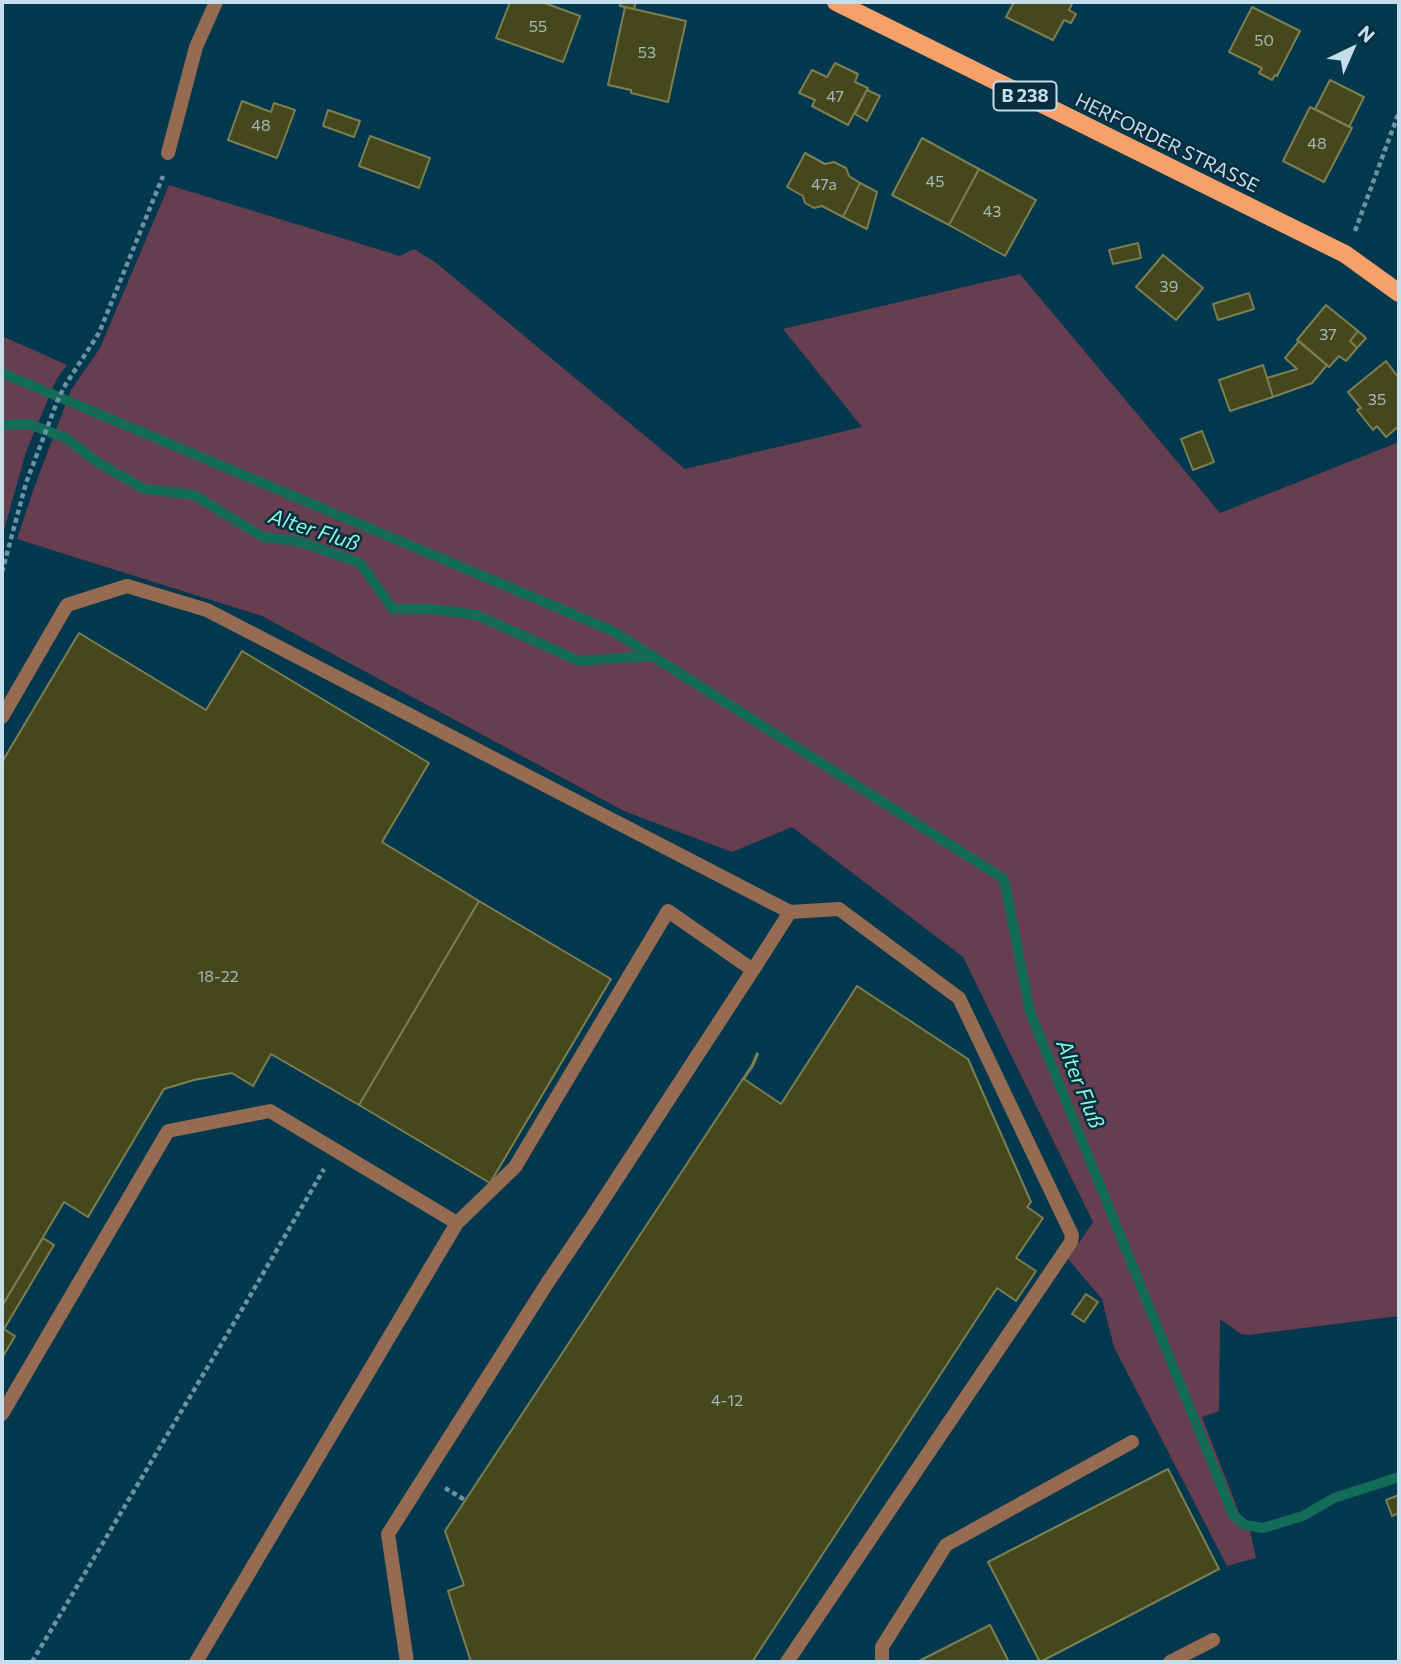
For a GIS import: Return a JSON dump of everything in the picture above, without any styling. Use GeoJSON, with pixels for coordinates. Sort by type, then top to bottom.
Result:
{"type":"FeatureCollection","features":[{"type":"Feature","properties":{"kind":"main road","name":"HERFORDER STRASSE"},"geometry":{"type":"LineString","coordinates":[[836,2],[1345,254],[1399,293]]}},
{"type":"Feature","properties":{"kind":"street"},"geometry":{"type":"LineString","coordinates":[[168,153],[196,47],[216,2]]}},
{"type":"Feature","properties":{"kind":"street"},"geometry":{"type":"LineString","coordinates":[[2,717],[67,605],[127,586],[207,610],[790,912],[839,909],[958,998],[1072,1235],[1071,1242],[787,1662]]}},
{"type":"Feature","properties":{"kind":"street"},"geometry":{"type":"LineString","coordinates":[[196,1662],[457,1223],[514,1167],[668,911],[753,970]]}},
{"type":"Feature","properties":{"kind":"street"},"geometry":{"type":"LineString","coordinates":[[407,1662],[388,1534],[548,1282],[790,912]]}},
{"type":"Feature","properties":{"kind":"street"},"geometry":{"type":"LineString","coordinates":[[2,1414],[168,1131],[270,1111],[457,1223]]}},
{"type":"Feature","properties":{"kind":"street"},"geometry":{"type":"LineString","coordinates":[[882,1662],[882,1647],[946,1545],[1132,1442]]}},
{"type":"Feature","properties":{"kind":"street"},"geometry":{"type":"LineString","coordinates":[[1170,1662],[1213,1640]]}},
{"type":"Feature","properties":{"kind":"path"},"geometry":{"type":"LineString","coordinates":[[1358,225],[1399,113]]}},
{"type":"Feature","properties":{"kind":"path"},"geometry":{"type":"LineString","coordinates":[[2,572],[26,483],[57,402],[99,333],[166,168],[168,153]]}},
{"type":"Feature","properties":{"kind":"path"},"geometry":{"type":"LineString","coordinates":[[32,1662],[335,1150]]}},
{"type":"Feature","properties":{"kind":"shaded area"},"geometry":{"type":"Polygon","coordinates":[[[169,185],[400,256],[414,249],[435,262],[685,469],[862,427],[783,329],[1020,274],[1220,513],[1399,442],[1399,1316],[1248,1335],[1241,1334],[1220,1319],[1219,1411],[1202,1417],[1239,1513],[1248,1522],[1256,1558],[1227,1566],[1114,1347],[1102,1299],[1068,1259],[1093,1222],[963,957],[792,827],[732,852],[624,811],[262,616],[17,539],[71,390],[100,348],[169,185]]]}},
{"type":"Feature","properties":{"kind":"shaded area"},"geometry":{"type":"Polygon","coordinates":[[[2,336],[67,365],[56,380],[26,452],[2,537],[2,336]]]}},
{"type":"Feature","properties":{"kind":"building"},"geometry":{"type":"Polygon","coordinates":[[[510,2],[542,2],[580,16],[563,62],[496,38],[510,2]]]}},
{"type":"Feature","properties":{"kind":"building"},"geometry":{"type":"Polygon","coordinates":[[[620,2],[636,2],[634,9],[620,6],[620,2]]]}},
{"type":"Feature","properties":{"kind":"building"},"geometry":{"type":"Polygon","coordinates":[[[1014,2],[1073,2],[1069,10],[1076,14],[1071,23],[1064,20],[1053,40],[1006,17],[1014,2]]]}},
{"type":"Feature","properties":{"kind":"building"},"geometry":{"type":"Polygon","coordinates":[[[625,7],[686,21],[668,102],[608,85],[625,7]]]}},
{"type":"Feature","properties":{"kind":"building"},"geometry":{"type":"Polygon","coordinates":[[[1252,7],[1300,31],[1277,76],[1272,80],[1259,73],[1262,68],[1229,52],[1252,7]]]}},
{"type":"Feature","properties":{"kind":"building"},"geometry":{"type":"Polygon","coordinates":[[[835,63],[858,74],[855,82],[868,88],[848,125],[812,106],[815,100],[799,93],[812,70],[827,77],[835,63]]]}},
{"type":"Feature","properties":{"kind":"building"},"geometry":{"type":"Polygon","coordinates":[[[1330,80],[1364,97],[1349,127],[1315,109],[1330,80]]]}},
{"type":"Feature","properties":{"kind":"building"},"geometry":{"type":"Polygon","coordinates":[[[867,90],[880,96],[867,121],[855,114],[867,90]]]}},
{"type":"Feature","properties":{"kind":"building"},"geometry":{"type":"Polygon","coordinates":[[[242,101],[271,112],[274,103],[295,110],[277,158],[228,140],[242,101]]]}},
{"type":"Feature","properties":{"kind":"building"},"geometry":{"type":"Polygon","coordinates":[[[1310,107],[1352,128],[1324,182],[1283,161],[1310,107]]]}},
{"type":"Feature","properties":{"kind":"building"},"geometry":{"type":"Polygon","coordinates":[[[328,110],[360,121],[354,137],[323,126],[328,110]]]}},
{"type":"Feature","properties":{"kind":"building"},"geometry":{"type":"Polygon","coordinates":[[[370,136],[430,158],[419,188],[359,166],[370,136]]]}},
{"type":"Feature","properties":{"kind":"building"},"geometry":{"type":"Polygon","coordinates":[[[922,138],[979,169],[949,225],[892,195],[922,138]]]}},
{"type":"Feature","properties":{"kind":"building"},"geometry":{"type":"Polygon","coordinates":[[[805,153],[825,164],[834,162],[846,168],[849,176],[860,183],[843,217],[822,206],[814,208],[805,203],[803,196],[787,187],[805,153]]]}},
{"type":"Feature","properties":{"kind":"building"},"geometry":{"type":"Polygon","coordinates":[[[979,169],[1036,200],[1005,256],[949,225],[979,169]]]}},
{"type":"Feature","properties":{"kind":"building"},"geometry":{"type":"Polygon","coordinates":[[[860,183],[877,192],[867,229],[843,217],[860,183]]]}},
{"type":"Feature","properties":{"kind":"building"},"geometry":{"type":"Polygon","coordinates":[[[1138,243],[1141,258],[1113,264],[1109,250],[1138,243]]]}},
{"type":"Feature","properties":{"kind":"building"},"geometry":{"type":"Polygon","coordinates":[[[1163,255],[1203,288],[1176,320],[1136,287],[1163,255]]]}},
{"type":"Feature","properties":{"kind":"building"},"geometry":{"type":"Polygon","coordinates":[[[1249,293],[1254,309],[1218,320],[1213,304],[1249,293]]]}},
{"type":"Feature","properties":{"kind":"building"},"geometry":{"type":"Polygon","coordinates":[[[1326,305],[1358,331],[1350,341],[1357,348],[1346,361],[1339,356],[1329,367],[1297,340],[1326,305]]]}},
{"type":"Feature","properties":{"kind":"building"},"geometry":{"type":"Polygon","coordinates":[[[1358,331],[1366,338],[1357,348],[1350,341],[1358,331]]]}},
{"type":"Feature","properties":{"kind":"building"},"geometry":{"type":"Polygon","coordinates":[[[1299,341],[1327,365],[1312,383],[1273,397],[1267,378],[1297,369],[1285,358],[1299,341]]]}},
{"type":"Feature","properties":{"kind":"building"},"geometry":{"type":"Polygon","coordinates":[[[1386,361],[1399,376],[1399,426],[1386,437],[1377,426],[1373,430],[1357,410],[1361,408],[1348,392],[1386,361]]]}},
{"type":"Feature","properties":{"kind":"building"},"geometry":{"type":"Polygon","coordinates":[[[1263,365],[1273,397],[1230,411],[1219,380],[1263,365]]]}},
{"type":"Feature","properties":{"kind":"building"},"geometry":{"type":"Polygon","coordinates":[[[1202,431],[1214,462],[1193,470],[1181,439],[1202,431]]]}},
{"type":"Feature","properties":{"kind":"building"},"geometry":{"type":"Polygon","coordinates":[[[79,633],[206,710],[242,651],[429,763],[382,842],[479,901],[359,1105],[271,1054],[253,1086],[232,1073],[164,1089],[88,1217],[64,1202],[2,1306],[2,762],[79,633]]]}},
{"type":"Feature","properties":{"kind":"building"},"geometry":{"type":"Polygon","coordinates":[[[479,901],[611,979],[490,1183],[359,1105],[479,901]]]}},
{"type":"Feature","properties":{"kind":"building"},"geometry":{"type":"Polygon","coordinates":[[[857,986],[968,1059],[1031,1202],[1027,1207],[1043,1218],[1016,1258],[1036,1271],[1016,1301],[997,1288],[752,1662],[471,1662],[448,1591],[464,1585],[445,1531],[752,1065],[757,1053],[753,1066],[744,1079],[781,1104],[857,986]]]}},
{"type":"Feature","properties":{"kind":"building"},"geometry":{"type":"Polygon","coordinates":[[[43,1238],[54,1245],[4,1329],[2,1306],[43,1238]]]}},
{"type":"Feature","properties":{"kind":"building"},"geometry":{"type":"Polygon","coordinates":[[[1086,1294],[1098,1302],[1084,1322],[1072,1314],[1086,1294]]]}},
{"type":"Feature","properties":{"kind":"building"},"geometry":{"type":"Polygon","coordinates":[[[2,1328],[15,1336],[2,1358],[2,1328]]]}},
{"type":"Feature","properties":{"kind":"building"},"geometry":{"type":"Polygon","coordinates":[[[1168,1469],[1219,1569],[1040,1662],[988,1562],[1168,1469]]]}},
{"type":"Feature","properties":{"kind":"building"},"geometry":{"type":"Polygon","coordinates":[[[1399,1495],[1399,1513],[1392,1516],[1386,1500],[1399,1495]]]}},
{"type":"Feature","properties":{"kind":"building"},"geometry":{"type":"Polygon","coordinates":[[[990,1625],[1009,1662],[917,1662],[990,1625]]]}},
{"type":"Feature","properties":{"kind":"waterway","name":"Alter Fluß"},"geometry":{"type":"LineString","coordinates":[[2,373],[613,631],[1004,879],[1030,1012],[1233,1515],[1245,1525],[1263,1528],[1303,1516],[1334,1498],[1399,1477]]}},
{"type":"Feature","properties":{"kind":"waterway","name":"Alter Fluß"},"geometry":{"type":"LineString","coordinates":[[2,425],[29,424],[66,438],[94,460],[144,489],[194,495],[263,537],[298,541],[360,563],[393,609],[431,609],[477,615],[579,661],[652,656]]}}]}
